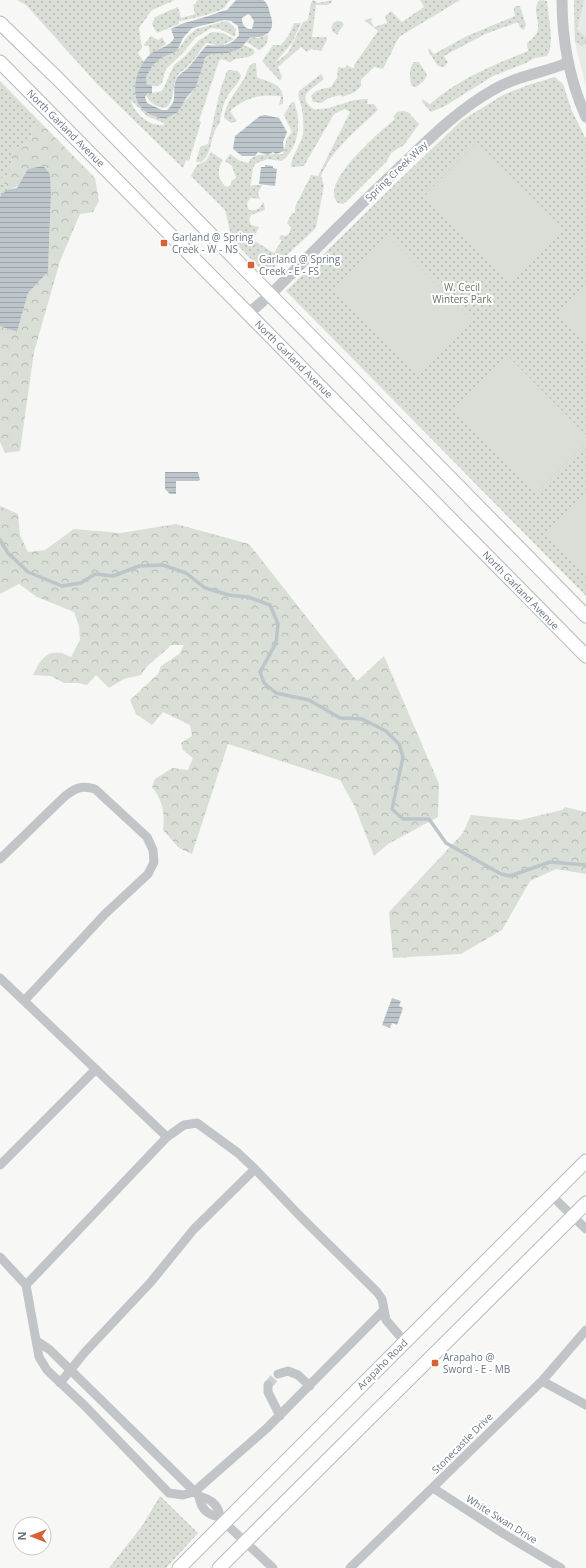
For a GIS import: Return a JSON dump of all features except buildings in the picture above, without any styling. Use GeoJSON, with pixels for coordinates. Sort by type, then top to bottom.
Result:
{"type":"FeatureCollection","features":[{"type":"Feature","properties":{"kind":"main road"},"geometry":{"type":"LineString","coordinates":[[0,23],[62,84],[586,616]]}},
{"type":"Feature","properties":{"kind":"main road","name":"North Garland Avenue"},"geometry":{"type":"LineString","coordinates":[[0,62],[586,656]]}},
{"type":"Feature","properties":{"kind":"main road","name":"Arapaho Road"},"geometry":{"type":"LineString","coordinates":[[179,1568],[586,1161]]}},
{"type":"Feature","properties":{"kind":"main road"},"geometry":{"type":"LineString","coordinates":[[220,1568],[586,1203]]}},
{"type":"Feature","properties":{"kind":"street"},"geometry":{"type":"LineString","coordinates":[[562,0],[563,37],[567,63],[575,91],[586,117]]}},
{"type":"Feature","properties":{"kind":"street","name":"Spring Creek Way"},"geometry":{"type":"LineString","coordinates":[[249,313],[270,295],[388,178],[433,136],[461,113],[493,90],[506,83],[567,63]]}},
{"type":"Feature","properties":{"kind":"street"},"geometry":{"type":"LineString","coordinates":[[0,859],[64,796],[76,787],[95,789],[147,837],[153,850],[154,862],[148,874],[105,914],[24,1001]]}},
{"type":"Feature","properties":{"kind":"street"},"geometry":{"type":"LineString","coordinates":[[0,978],[167,1137]]}},
{"type":"Feature","properties":{"kind":"street"},"geometry":{"type":"LineString","coordinates":[[2,1159],[96,1069]]}},
{"type":"Feature","properties":{"kind":"street"},"geometry":{"type":"LineString","coordinates":[[26,1285],[167,1137],[184,1125],[196,1123],[238,1153],[256,1169],[302,1218],[377,1292],[382,1299],[386,1320],[405,1342]]}},
{"type":"Feature","properties":{"kind":"street"},"geometry":{"type":"LineString","coordinates":[[60,1382],[70,1372],[85,1352],[150,1283],[194,1229],[256,1169]]}},
{"type":"Feature","properties":{"kind":"street"},"geometry":{"type":"LineString","coordinates":[[552,1196],[572,1218],[586,1229]]}},
{"type":"Feature","properties":{"kind":"street"},"geometry":{"type":"LineString","coordinates":[[0,1257],[26,1285],[32,1326],[37,1341],[39,1358],[47,1370],[169,1493],[183,1495],[197,1494],[280,1416],[384,1310]]}},
{"type":"Feature","properties":{"kind":"street","name":"Stonecastle Drive"},"geometry":{"type":"LineString","coordinates":[[350,1568],[542,1381],[586,1330]]}},
{"type":"Feature","properties":{"kind":"street"},"geometry":{"type":"LineString","coordinates":[[37,1341],[50,1350],[70,1372],[197,1494]]}},
{"type":"Feature","properties":{"kind":"street"},"geometry":{"type":"LineString","coordinates":[[278,1374],[288,1371],[298,1375],[310,1386]]}},
{"type":"Feature","properties":{"kind":"street"},"geometry":{"type":"LineString","coordinates":[[542,1381],[586,1405]]}},
{"type":"Feature","properties":{"kind":"street"},"geometry":{"type":"LineString","coordinates":[[268,1385],[268,1392],[280,1416]]}},
{"type":"Feature","properties":{"kind":"street","name":"White Swan Drive"},"geometry":{"type":"LineString","coordinates":[[432,1488],[504,1534],[562,1568]]}},
{"type":"Feature","properties":{"kind":"street"},"geometry":{"type":"LineString","coordinates":[[225,1523],[273,1568]]}},
{"type":"Feature","properties":{"kind":"shaded area"},"geometry":{"type":"Polygon","coordinates":[[[236,0],[263,0],[269,8],[272,20],[271,29],[269,33],[261,37],[250,37],[242,47],[237,50],[228,53],[211,54],[205,58],[196,87],[186,98],[178,112],[164,119],[147,113],[140,106],[135,93],[135,85],[139,70],[143,63],[152,53],[172,41],[174,38],[171,29],[184,23],[227,10],[236,0]],[[248,14],[242,18],[242,22],[246,28],[252,29],[254,21],[248,14]],[[225,20],[192,28],[183,38],[177,51],[161,58],[153,65],[146,77],[146,84],[152,86],[152,93],[148,93],[145,97],[147,103],[162,110],[167,110],[173,102],[174,87],[177,78],[189,67],[202,50],[207,45],[225,45],[236,39],[239,35],[238,26],[231,21],[225,20]]]}},
{"type":"Feature","properties":{"kind":"shaded area"},"geometry":{"type":"Polygon","coordinates":[[[574,0],[586,0],[586,87],[575,42],[574,0]]]}},
{"type":"Feature","properties":{"kind":"shaded area"},"geometry":{"type":"Polygon","coordinates":[[[265,115],[279,118],[287,132],[283,142],[284,151],[276,154],[273,152],[268,155],[258,152],[255,156],[242,156],[233,149],[235,136],[260,116],[265,115]]]}},
{"type":"Feature","properties":{"kind":"shaded area"},"geometry":{"type":"Polygon","coordinates":[[[265,165],[273,166],[273,168],[277,169],[275,186],[259,184],[261,167],[265,167],[265,165]]]}},
{"type":"Feature","properties":{"kind":"shaded area"},"geometry":{"type":"Polygon","coordinates":[[[43,166],[50,174],[51,193],[48,272],[28,293],[17,332],[0,326],[0,197],[6,190],[17,188],[28,169],[43,166]]]}},
{"type":"Feature","properties":{"kind":"shaded area"},"geometry":{"type":"Polygon","coordinates":[[[165,472],[198,472],[200,480],[176,481],[176,494],[170,494],[165,489],[165,472]]]}},
{"type":"Feature","properties":{"kind":"shaded area"},"geometry":{"type":"Polygon","coordinates":[[[392,998],[401,1001],[399,1006],[403,1008],[397,1025],[392,1023],[390,1028],[382,1025],[392,998]]]}},
{"type":"Feature","properties":{"kind":"green space"},"geometry":{"type":"Polygon","coordinates":[[[17,0],[175,0],[152,10],[139,28],[142,48],[138,53],[144,62],[137,81],[137,97],[145,110],[164,119],[182,104],[193,91],[198,82],[204,60],[211,54],[234,51],[243,45],[253,49],[255,52],[250,56],[230,62],[221,59],[219,61],[199,121],[201,122],[189,161],[186,160],[183,168],[98,85],[26,5],[17,0]],[[131,100],[135,110],[143,118],[153,124],[164,125],[164,123],[147,116],[131,100]]]}},
{"type":"Feature","properties":{"kind":"green space"},"geometry":{"type":"Polygon","coordinates":[[[230,0],[221,10],[188,20],[179,21],[179,24],[157,33],[152,24],[155,17],[178,7],[181,18],[195,14],[193,4],[196,4],[196,1],[230,0]]]}},
{"type":"Feature","properties":{"kind":"green space"},"geometry":{"type":"Polygon","coordinates":[[[313,0],[318,3],[332,0],[331,3],[327,5],[316,5],[312,37],[326,37],[327,40],[321,51],[311,49],[307,52],[301,47],[278,67],[282,77],[280,81],[262,61],[273,45],[281,45],[289,35],[294,23],[301,23],[292,43],[274,64],[288,53],[303,22],[308,20],[311,3],[313,0]]]}},
{"type":"Feature","properties":{"kind":"green space"},"geometry":{"type":"Polygon","coordinates":[[[420,0],[460,0],[399,37],[383,69],[374,67],[361,80],[361,86],[355,92],[342,97],[341,95],[333,97],[322,103],[313,102],[311,96],[313,93],[321,89],[331,87],[337,78],[338,67],[345,68],[347,65],[352,68],[355,67],[354,65],[378,31],[364,20],[373,18],[371,21],[374,27],[387,23],[385,16],[391,11],[402,22],[424,7],[420,0]]]}},
{"type":"Feature","properties":{"kind":"green space"},"geometry":{"type":"Polygon","coordinates":[[[540,0],[547,1],[550,21],[551,44],[547,56],[535,58],[493,76],[445,106],[431,112],[423,103],[422,99],[430,104],[453,87],[489,67],[528,51],[527,43],[534,37],[537,31],[538,26],[536,10],[540,0]]]}},
{"type":"Feature","properties":{"kind":"green space"},"geometry":{"type":"Polygon","coordinates":[[[574,0],[584,0],[577,29],[586,38],[586,44],[580,46],[579,43],[575,42],[574,0]]]}},
{"type":"Feature","properties":{"kind":"green space"},"geometry":{"type":"Polygon","coordinates":[[[515,6],[520,6],[526,25],[524,30],[520,28],[518,22],[485,34],[444,56],[448,62],[444,67],[438,66],[428,51],[429,48],[434,54],[467,36],[515,16],[515,6]]]}},
{"type":"Feature","properties":{"kind":"green space"},"geometry":{"type":"Polygon","coordinates":[[[226,21],[236,29],[235,37],[220,29],[211,28],[195,38],[183,53],[166,69],[162,83],[158,86],[149,86],[146,84],[146,77],[153,65],[161,58],[177,51],[188,36],[196,29],[226,21]]]}},
{"type":"Feature","properties":{"kind":"green space"},"geometry":{"type":"Polygon","coordinates":[[[337,21],[344,24],[337,35],[332,31],[332,25],[337,21]]]}},
{"type":"Feature","properties":{"kind":"green space"},"geometry":{"type":"Polygon","coordinates":[[[212,32],[223,33],[234,39],[221,46],[206,43],[192,62],[178,75],[175,81],[171,102],[165,108],[156,106],[151,102],[146,94],[162,91],[174,65],[185,56],[198,41],[212,32]]]}},
{"type":"Feature","properties":{"kind":"green space"},"geometry":{"type":"Polygon","coordinates":[[[268,35],[266,44],[259,50],[245,41],[250,37],[258,38],[268,35]]]}},
{"type":"Feature","properties":{"kind":"green space"},"geometry":{"type":"Polygon","coordinates":[[[151,36],[158,40],[162,37],[166,44],[150,55],[149,46],[143,46],[151,36]]]}},
{"type":"Feature","properties":{"kind":"green space"},"geometry":{"type":"Polygon","coordinates":[[[414,62],[419,62],[427,75],[424,81],[416,87],[412,86],[410,80],[410,70],[414,62]]]}},
{"type":"Feature","properties":{"kind":"green space"},"geometry":{"type":"Polygon","coordinates":[[[253,63],[256,63],[257,77],[280,88],[283,97],[283,104],[279,105],[281,96],[260,96],[242,102],[230,111],[237,121],[231,123],[224,118],[226,108],[244,79],[249,67],[253,63]]]}},
{"type":"Feature","properties":{"kind":"green space"},"geometry":{"type":"Polygon","coordinates":[[[227,71],[238,71],[241,75],[240,80],[231,91],[225,102],[220,123],[214,132],[208,154],[201,162],[196,162],[200,147],[208,144],[220,91],[227,71]]]}},
{"type":"Feature","properties":{"kind":"green space"},"geometry":{"type":"Polygon","coordinates":[[[321,74],[324,79],[308,92],[305,99],[313,109],[327,108],[354,100],[368,99],[367,104],[374,104],[378,110],[346,140],[326,166],[321,176],[324,185],[316,228],[274,267],[259,267],[232,240],[225,210],[191,176],[197,165],[206,161],[211,152],[223,160],[219,174],[221,181],[226,187],[231,185],[231,181],[236,178],[232,166],[225,161],[230,154],[240,161],[249,163],[250,159],[258,155],[283,154],[287,138],[292,132],[284,115],[291,103],[294,102],[298,117],[298,126],[292,149],[288,156],[282,161],[268,159],[256,163],[253,168],[250,188],[252,185],[262,185],[258,193],[260,199],[251,198],[247,205],[249,210],[254,210],[258,209],[262,203],[264,203],[265,210],[251,215],[249,219],[251,225],[259,227],[253,240],[274,253],[282,240],[279,239],[281,235],[285,236],[289,234],[291,227],[287,223],[292,213],[295,213],[295,207],[311,175],[318,176],[350,112],[344,109],[334,114],[304,166],[291,167],[291,163],[303,134],[303,118],[299,91],[321,74]]]}},
{"type":"Feature","properties":{"kind":"green space","name":"W. Cecil Winters Park"},"geometry":{"type":"Polygon","coordinates":[[[555,77],[563,84],[572,111],[586,139],[586,596],[286,291],[461,121],[503,95],[528,85],[555,77]]]}},
{"type":"Feature","properties":{"kind":"green space"},"geometry":{"type":"Polygon","coordinates":[[[0,81],[42,124],[31,130],[32,141],[13,150],[9,175],[1,179],[8,190],[0,197],[0,81]]]}},
{"type":"Feature","properties":{"kind":"green space"},"geometry":{"type":"Polygon","coordinates":[[[397,112],[408,112],[419,124],[404,145],[391,153],[387,161],[347,201],[343,204],[338,203],[334,194],[336,183],[344,171],[377,134],[395,119],[393,117],[397,112]]]}},
{"type":"Feature","properties":{"kind":"green space"},"geometry":{"type":"Polygon","coordinates":[[[42,124],[95,178],[99,201],[93,212],[80,214],[60,261],[34,352],[20,451],[5,453],[0,442],[0,326],[17,332],[28,293],[48,272],[51,193],[50,174],[8,190],[1,179],[9,175],[13,150],[32,141],[31,130],[42,124]]]}},
{"type":"Feature","properties":{"kind":"green space"},"geometry":{"type":"Polygon","coordinates":[[[477,142],[563,228],[509,282],[423,197],[477,142]]]}},
{"type":"Feature","properties":{"kind":"green space"},"geometry":{"type":"Polygon","coordinates":[[[388,235],[473,320],[418,375],[334,289],[388,235]]]}},
{"type":"Feature","properties":{"kind":"green space"},"geometry":{"type":"Polygon","coordinates":[[[586,284],[586,342],[557,313],[586,284]]]}},
{"type":"Feature","properties":{"kind":"green space"},"geometry":{"type":"Polygon","coordinates":[[[507,355],[586,435],[586,443],[536,493],[453,409],[507,355]]]}},
{"type":"Feature","properties":{"kind":"green space"},"geometry":{"type":"Polygon","coordinates":[[[586,495],[586,573],[547,533],[586,495]]]}},
{"type":"Feature","properties":{"kind":"green space"},"geometry":{"type":"Polygon","coordinates":[[[0,506],[18,514],[20,535],[28,552],[45,550],[74,529],[121,533],[176,524],[249,544],[357,681],[384,656],[439,784],[438,817],[388,844],[374,856],[355,807],[340,780],[228,744],[192,854],[179,848],[163,830],[164,818],[161,802],[152,787],[155,779],[172,768],[188,770],[193,758],[183,750],[181,743],[192,736],[190,725],[163,712],[152,725],[136,714],[130,700],[158,674],[161,666],[179,654],[184,645],[171,645],[147,666],[141,675],[124,679],[109,688],[96,675],[87,685],[78,683],[64,683],[51,676],[33,675],[43,658],[52,653],[57,652],[71,657],[80,640],[79,626],[74,612],[37,597],[19,584],[0,594],[0,506]]]}},
{"type":"Feature","properties":{"kind":"green space"},"geometry":{"type":"Polygon","coordinates":[[[565,807],[586,812],[586,874],[556,869],[530,881],[502,930],[461,954],[393,958],[389,912],[463,833],[471,815],[520,820],[562,810],[565,807]]]}},
{"type":"Feature","properties":{"kind":"green space"},"geometry":{"type":"Polygon","coordinates":[[[160,1496],[198,1533],[166,1568],[109,1568],[142,1526],[160,1496]]]}},
{"type":"Feature","properties":{"kind":"waterway"},"geometry":{"type":"LineString","coordinates":[[0,540],[8,553],[28,572],[62,586],[81,583],[95,574],[113,576],[139,566],[163,565],[186,573],[205,588],[229,595],[248,597],[270,605],[278,624],[276,643],[260,672],[264,683],[276,693],[309,700],[340,718],[362,719],[386,731],[399,744],[403,757],[392,809],[403,819],[429,819],[446,843],[501,874],[510,876],[550,862],[586,865]]}},
{"type":"Feature","properties":{"kind":"tunnel"},"geometry":{"type":"LineString","coordinates":[[268,1385],[278,1374]]}},
{"type":"Feature","properties":{"kind":"place","name":"Garland @ Spring Creek - W - NS"},"geometry":{"type":"Point","coordinates":[164,243]}},
{"type":"Feature","properties":{"kind":"place","name":"Garland @ Spring Creek - E - FS"},"geometry":{"type":"Point","coordinates":[251,265]}},
{"type":"Feature","properties":{"kind":"place","name":"Arapaho @ Sword - E - MB"},"geometry":{"type":"Point","coordinates":[435,1363]}}]}
